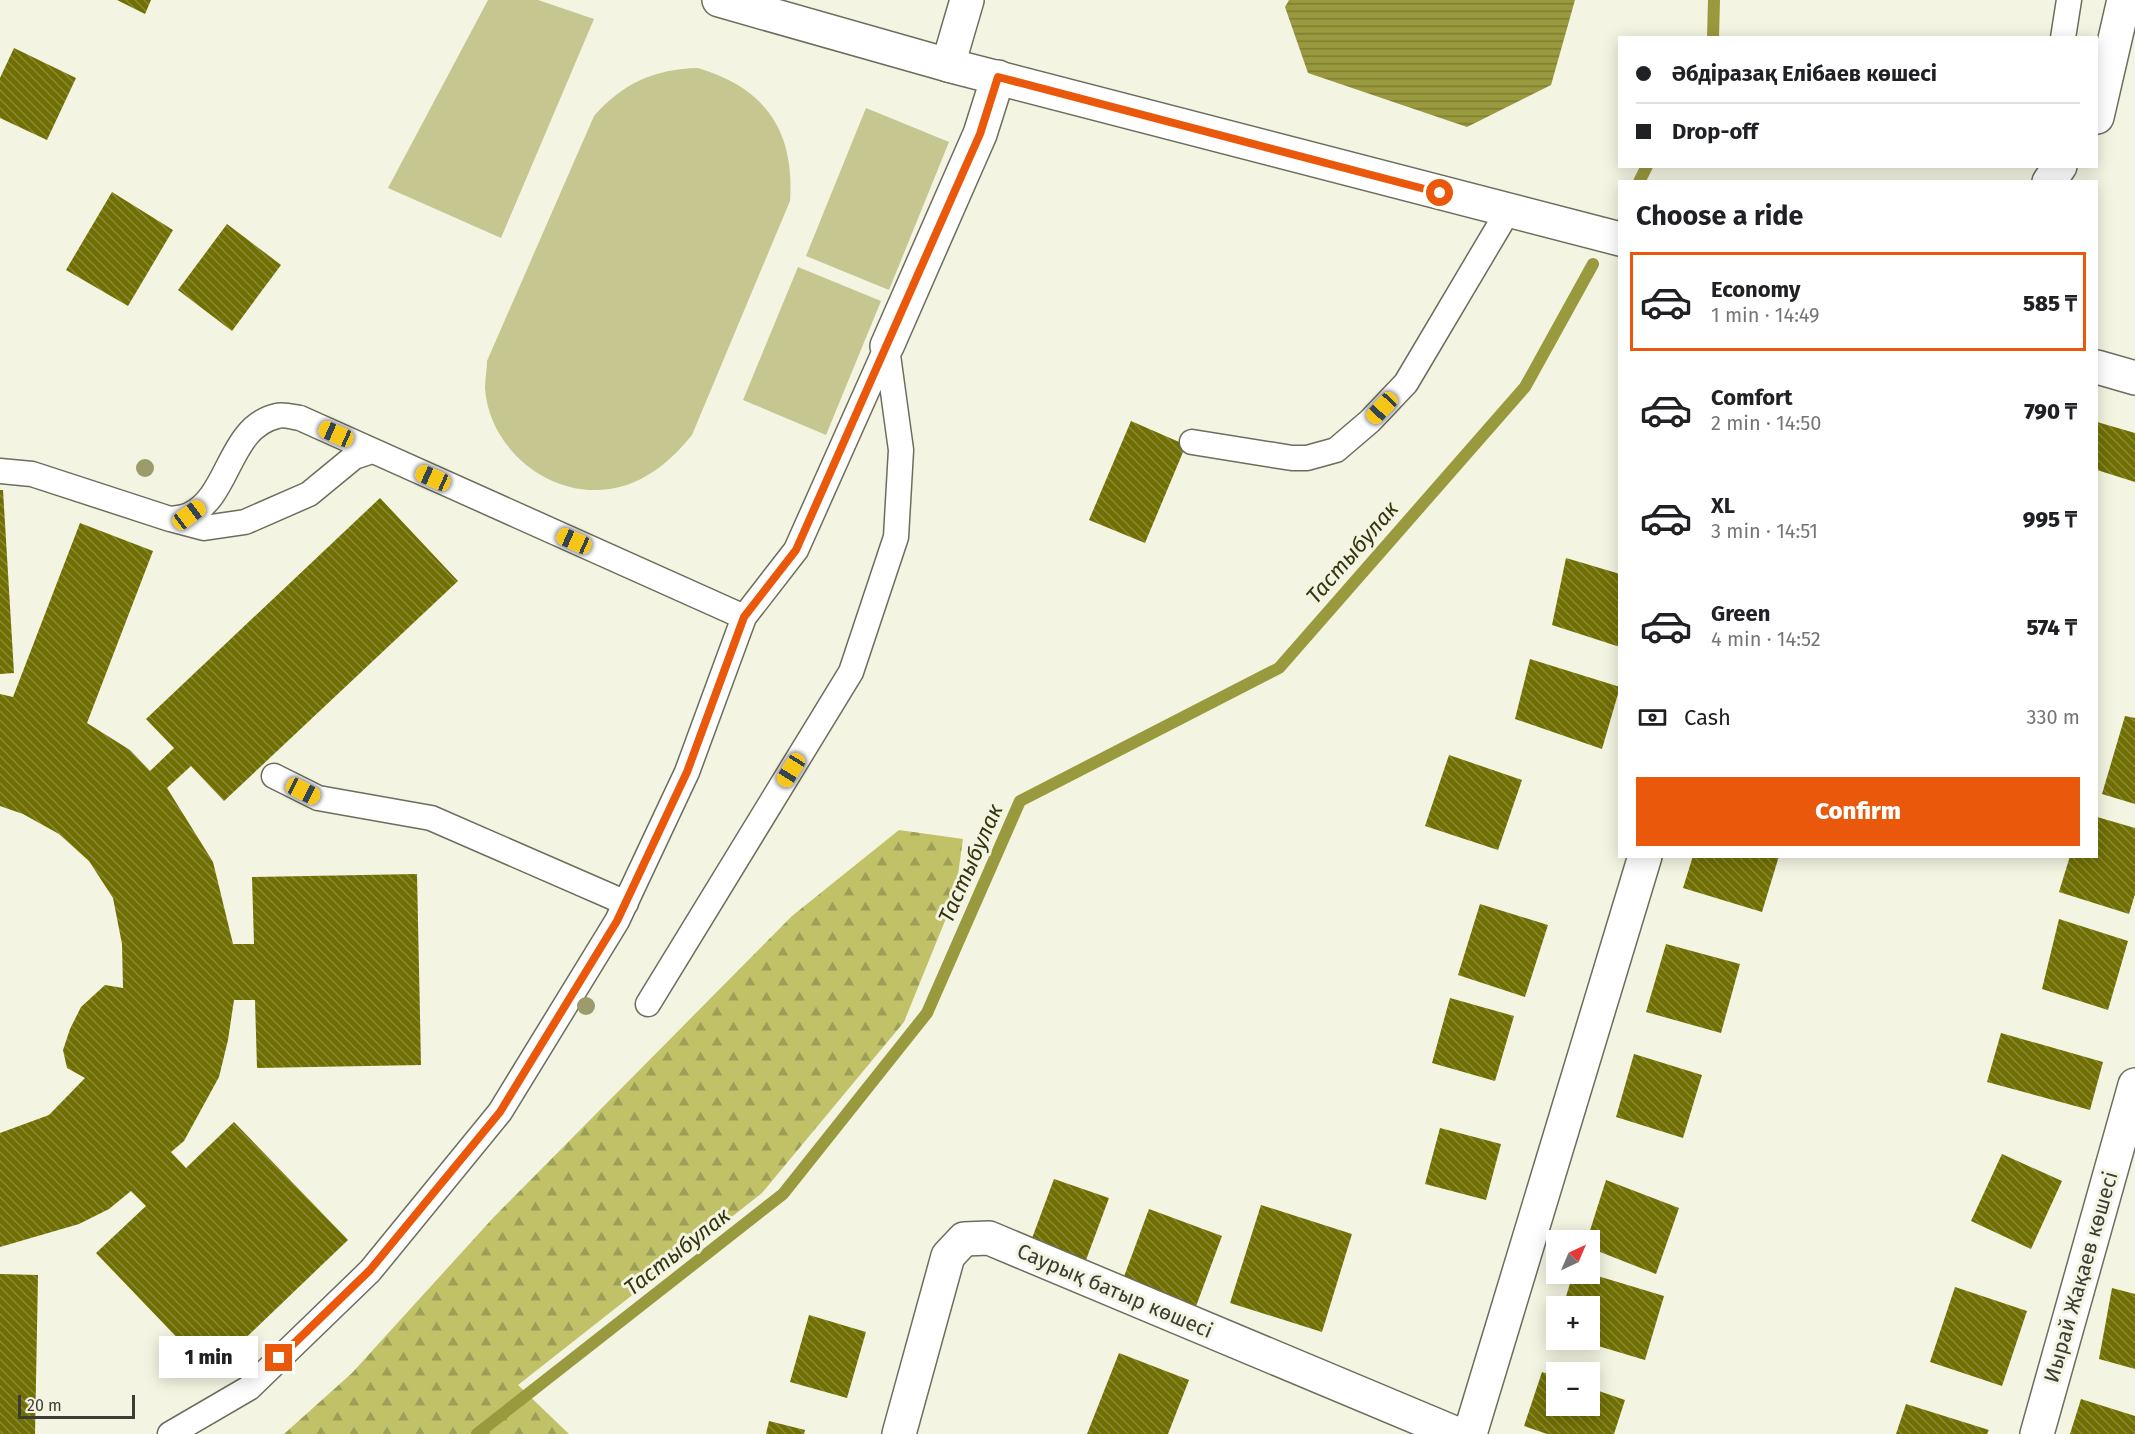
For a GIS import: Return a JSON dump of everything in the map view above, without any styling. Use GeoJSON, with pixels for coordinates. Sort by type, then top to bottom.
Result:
{"type":"FeatureCollection","features":[{"type":"Feature","properties":{"kind":"street"},"geometry":{"type":"LineString","coordinates":[[720,0],[948,65],[1618,238]]}},
{"type":"Feature","properties":{"kind":"street"},"geometry":{"type":"LineString","coordinates":[[948,65],[967,0]]}},
{"type":"Feature","properties":{"kind":"street"},"geometry":{"type":"LineString","coordinates":[[2098,113],[2124,0]]}},
{"type":"Feature","properties":{"kind":"street"},"geometry":{"type":"LineString","coordinates":[[887,346],[980,134],[998,77]]}},
{"type":"Feature","properties":{"kind":"street"},"geometry":{"type":"LineString","coordinates":[[2098,367],[2135,378]]}},
{"type":"Feature","properties":{"kind":"street"},"geometry":{"type":"LineString","coordinates":[[1470,1434],[1644,858]]}},
{"type":"Feature","properties":{"kind":"street","name":"Иырай Жақаев көшесі"},"geometry":{"type":"LineString","coordinates":[[2037,1434],[2135,1085]]}},
{"type":"Feature","properties":{"kind":"street","name":"Саурық батыр көшесі"},"geometry":{"type":"LineString","coordinates":[[899,1434],[948,1256],[964,1239],[989,1238],[1456,1434]]}},
{"type":"Feature","properties":{"kind":"lane"},"geometry":{"type":"LineString","coordinates":[[2063,36],[2070,0]]}},
{"type":"Feature","properties":{"kind":"lane"},"geometry":{"type":"LineString","coordinates":[[1192,442],[1292,458],[1307,458],[1336,450],[1370,421],[1406,383],[1508,211]]}},
{"type":"Feature","properties":{"kind":"lane"},"geometry":{"type":"LineString","coordinates":[[170,1434],[249,1388],[370,1270],[500,1112],[626,903],[687,772],[744,617],[796,550],[887,346]]}},
{"type":"Feature","properties":{"kind":"lane"},"geometry":{"type":"LineString","coordinates":[[648,1004],[851,672],[896,537],[901,450],[887,346]]}},
{"type":"Feature","properties":{"kind":"lane"},"geometry":{"type":"LineString","coordinates":[[170,519],[189,515],[207,502],[244,438],[258,423],[279,415],[300,418],[744,617]]}},
{"type":"Feature","properties":{"kind":"lane"},"geometry":{"type":"LineString","coordinates":[[0,471],[32,474],[204,528],[245,522],[309,494],[354,457],[372,451]]}},
{"type":"Feature","properties":{"kind":"lane"},"geometry":{"type":"LineString","coordinates":[[274,776],[318,798],[431,818],[626,903]]}},
{"type":"Feature","properties":{"kind":"green space"},"geometry":{"type":"Polygon","coordinates":[[[488,0],[538,0],[594,19],[501,238],[388,188],[488,0]]]}},
{"type":"Feature","properties":{"kind":"green space"},"geometry":{"type":"Polygon","coordinates":[[[698,68],[742,88],[771,116],[781,134],[787,154],[790,201],[692,435],[666,462],[634,482],[610,489],[587,490],[565,486],[526,465],[510,449],[498,431],[489,410],[485,388],[487,361],[594,116],[616,95],[641,80],[668,71],[698,68]]]}},
{"type":"Feature","properties":{"kind":"green space"},"geometry":{"type":"Polygon","coordinates":[[[866,108],[949,142],[889,290],[806,256],[866,108]]]}},
{"type":"Feature","properties":{"kind":"green space"},"geometry":{"type":"Polygon","coordinates":[[[798,267],[881,301],[826,435],[743,400],[798,267]]]}},
{"type":"Feature","properties":{"kind":"green space"},"geometry":{"type":"Polygon","coordinates":[[[899,830],[963,839],[955,896],[904,1022],[762,1193],[518,1385],[569,1434],[284,1434],[352,1373],[493,1218],[792,916],[899,830]]]}},
{"type":"Feature","properties":{"kind":"shaded area"},"geometry":{"type":"Polygon","coordinates":[[[1289,0],[1575,0],[1551,85],[1467,127],[1308,73],[1285,7],[1289,0]]]}},
{"type":"Feature","properties":{"kind":"building"},"geometry":{"type":"Polygon","coordinates":[[[117,0],[151,0],[145,14],[117,0]]]}},
{"type":"Feature","properties":{"kind":"building"},"geometry":{"type":"Polygon","coordinates":[[[14,48],[76,78],[47,140],[0,118],[0,78],[14,48]]]}},
{"type":"Feature","properties":{"kind":"building"},"geometry":{"type":"Polygon","coordinates":[[[112,192],[173,230],[128,306],[66,270],[112,192]]]}},
{"type":"Feature","properties":{"kind":"building"},"geometry":{"type":"Polygon","coordinates":[[[227,224],[281,265],[232,331],[178,290],[227,224]]]}},
{"type":"Feature","properties":{"kind":"building"},"geometry":{"type":"Polygon","coordinates":[[[1131,421],[1186,445],[1145,543],[1089,520],[1131,421]]]}},
{"type":"Feature","properties":{"kind":"building"},"geometry":{"type":"Polygon","coordinates":[[[2098,422],[2135,433],[2135,482],[2098,470],[2098,422]]]}},
{"type":"Feature","properties":{"kind":"building"},"geometry":{"type":"Polygon","coordinates":[[[0,490],[3,490],[14,673],[0,674],[0,490]]]}},
{"type":"Feature","properties":{"kind":"building"},"geometry":{"type":"Polygon","coordinates":[[[380,498],[458,581],[224,801],[191,766],[167,788],[213,862],[233,944],[254,944],[252,877],[417,874],[421,1065],[257,1068],[255,1000],[234,1000],[219,1077],[184,1141],[171,1152],[186,1168],[234,1122],[348,1240],[210,1372],[96,1253],[146,1206],[131,1191],[109,1209],[79,1224],[0,1247],[0,1133],[49,1115],[85,1078],[67,1068],[63,1050],[70,1029],[81,1007],[105,985],[123,988],[122,944],[113,898],[89,861],[59,834],[23,814],[0,806],[0,694],[13,697],[80,523],[153,551],[87,723],[130,750],[150,771],[174,748],[146,719],[380,498]]]}},
{"type":"Feature","properties":{"kind":"building"},"geometry":{"type":"Polygon","coordinates":[[[1566,558],[1618,573],[1618,646],[1552,625],[1566,558]]]}},
{"type":"Feature","properties":{"kind":"building"},"geometry":{"type":"Polygon","coordinates":[[[1530,659],[1618,686],[1618,694],[1602,749],[1515,719],[1530,659]]]}},
{"type":"Feature","properties":{"kind":"building"},"geometry":{"type":"Polygon","coordinates":[[[2125,716],[2135,718],[2135,804],[2102,794],[2125,716]]]}},
{"type":"Feature","properties":{"kind":"building"},"geometry":{"type":"Polygon","coordinates":[[[1449,755],[1522,780],[1498,850],[1425,826],[1449,755]]]}},
{"type":"Feature","properties":{"kind":"building"},"geometry":{"type":"Polygon","coordinates":[[[2098,817],[2135,828],[2135,894],[2129,914],[2059,892],[2069,858],[2098,858],[2098,817]]]}},
{"type":"Feature","properties":{"kind":"building"},"geometry":{"type":"Polygon","coordinates":[[[1692,858],[1778,858],[1762,912],[1683,888],[1692,858]]]}},
{"type":"Feature","properties":{"kind":"building"},"geometry":{"type":"Polygon","coordinates":[[[1480,904],[1548,925],[1525,997],[1458,975],[1480,904]]]}},
{"type":"Feature","properties":{"kind":"building"},"geometry":{"type":"Polygon","coordinates":[[[2059,919],[2128,941],[2108,1010],[2042,989],[2059,919]]]}},
{"type":"Feature","properties":{"kind":"building"},"geometry":{"type":"Polygon","coordinates":[[[1666,944],[1740,964],[1721,1033],[1646,1012],[1666,944]]]}},
{"type":"Feature","properties":{"kind":"building"},"geometry":{"type":"Polygon","coordinates":[[[1450,998],[1514,1016],[1495,1081],[1432,1063],[1450,998]]]}},
{"type":"Feature","properties":{"kind":"building"},"geometry":{"type":"Polygon","coordinates":[[[2001,1033],[2103,1062],[2090,1110],[1987,1082],[2001,1033]]]}},
{"type":"Feature","properties":{"kind":"building"},"geometry":{"type":"Polygon","coordinates":[[[1634,1054],[1702,1075],[1683,1138],[1616,1117],[1634,1054]]]}},
{"type":"Feature","properties":{"kind":"building"},"geometry":{"type":"Polygon","coordinates":[[[1440,1128],[1501,1144],[1486,1200],[1425,1184],[1440,1128]]]}},
{"type":"Feature","properties":{"kind":"building"},"geometry":{"type":"Polygon","coordinates":[[[2002,1154],[2062,1181],[2031,1249],[1971,1221],[2002,1154]]]}},
{"type":"Feature","properties":{"kind":"building"},"geometry":{"type":"Polygon","coordinates":[[[1054,1179],[1109,1198],[1086,1260],[1031,1241],[1054,1179]]]}},
{"type":"Feature","properties":{"kind":"building"},"geometry":{"type":"Polygon","coordinates":[[[1606,1180],[1679,1208],[1656,1274],[1600,1252],[1600,1230],[1590,1230],[1606,1180]]]}},
{"type":"Feature","properties":{"kind":"building"},"geometry":{"type":"Polygon","coordinates":[[[1261,1205],[1352,1234],[1322,1332],[1230,1303],[1261,1205]]]}},
{"type":"Feature","properties":{"kind":"building"},"geometry":{"type":"Polygon","coordinates":[[[1149,1209],[1222,1236],[1195,1309],[1122,1282],[1149,1209]]]}},
{"type":"Feature","properties":{"kind":"building"},"geometry":{"type":"Polygon","coordinates":[[[0,1274],[38,1275],[35,1434],[0,1434],[0,1274]]]}},
{"type":"Feature","properties":{"kind":"building"},"geometry":{"type":"Polygon","coordinates":[[[1600,1277],[1664,1296],[1645,1360],[1600,1347],[1600,1296],[1566,1296],[1570,1284],[1600,1284],[1600,1277]]]}},
{"type":"Feature","properties":{"kind":"building"},"geometry":{"type":"Polygon","coordinates":[[[1955,1287],[2027,1311],[2002,1386],[1930,1362],[1955,1287]]]}},
{"type":"Feature","properties":{"kind":"building"},"geometry":{"type":"Polygon","coordinates":[[[2112,1288],[2135,1294],[2135,1369],[2099,1359],[2112,1288]]]}},
{"type":"Feature","properties":{"kind":"building"},"geometry":{"type":"Polygon","coordinates":[[[809,1315],[866,1332],[847,1398],[790,1382],[809,1315]]]}},
{"type":"Feature","properties":{"kind":"building"},"geometry":{"type":"Polygon","coordinates":[[[1119,1353],[1189,1380],[1168,1434],[1087,1434],[1119,1353]]]}},
{"type":"Feature","properties":{"kind":"building"},"geometry":{"type":"Polygon","coordinates":[[[1542,1372],[1546,1373],[1546,1416],[1600,1416],[1600,1391],[1625,1400],[1614,1434],[1547,1434],[1524,1426],[1542,1372]]]}},
{"type":"Feature","properties":{"kind":"building"},"geometry":{"type":"Polygon","coordinates":[[[2081,1399],[2135,1416],[2135,1434],[2070,1434],[2081,1399]]]}},
{"type":"Feature","properties":{"kind":"building"},"geometry":{"type":"Polygon","coordinates":[[[1906,1404],[1989,1430],[1987,1434],[1896,1434],[1906,1404]]]}},
{"type":"Feature","properties":{"kind":"building"},"geometry":{"type":"Polygon","coordinates":[[[769,1421],[805,1430],[804,1434],[766,1434],[769,1421]]]}},
{"type":"Feature","properties":{"kind":"waterway","name":"Тастыбулак"},"geometry":{"type":"LineString","coordinates":[[1713,36],[1714,0]]}},
{"type":"Feature","properties":{"kind":"waterway","name":"Тастыбулак"},"geometry":{"type":"LineString","coordinates":[[1640,180],[1646,168]]}},
{"type":"Feature","properties":{"kind":"waterway","name":"Тастыбулак"},"geometry":{"type":"LineString","coordinates":[[477,1434],[783,1194],[927,1013],[1020,801],[1279,668],[1525,387],[1593,264]]}},
{"type":"Feature","properties":{"kind":"route"},"geometry":{"type":"LineString","coordinates":[[279,1358],[370,1270],[500,1112],[617,921],[687,772],[744,617],[796,550],[980,134],[998,77],[1440,193]]}}]}
